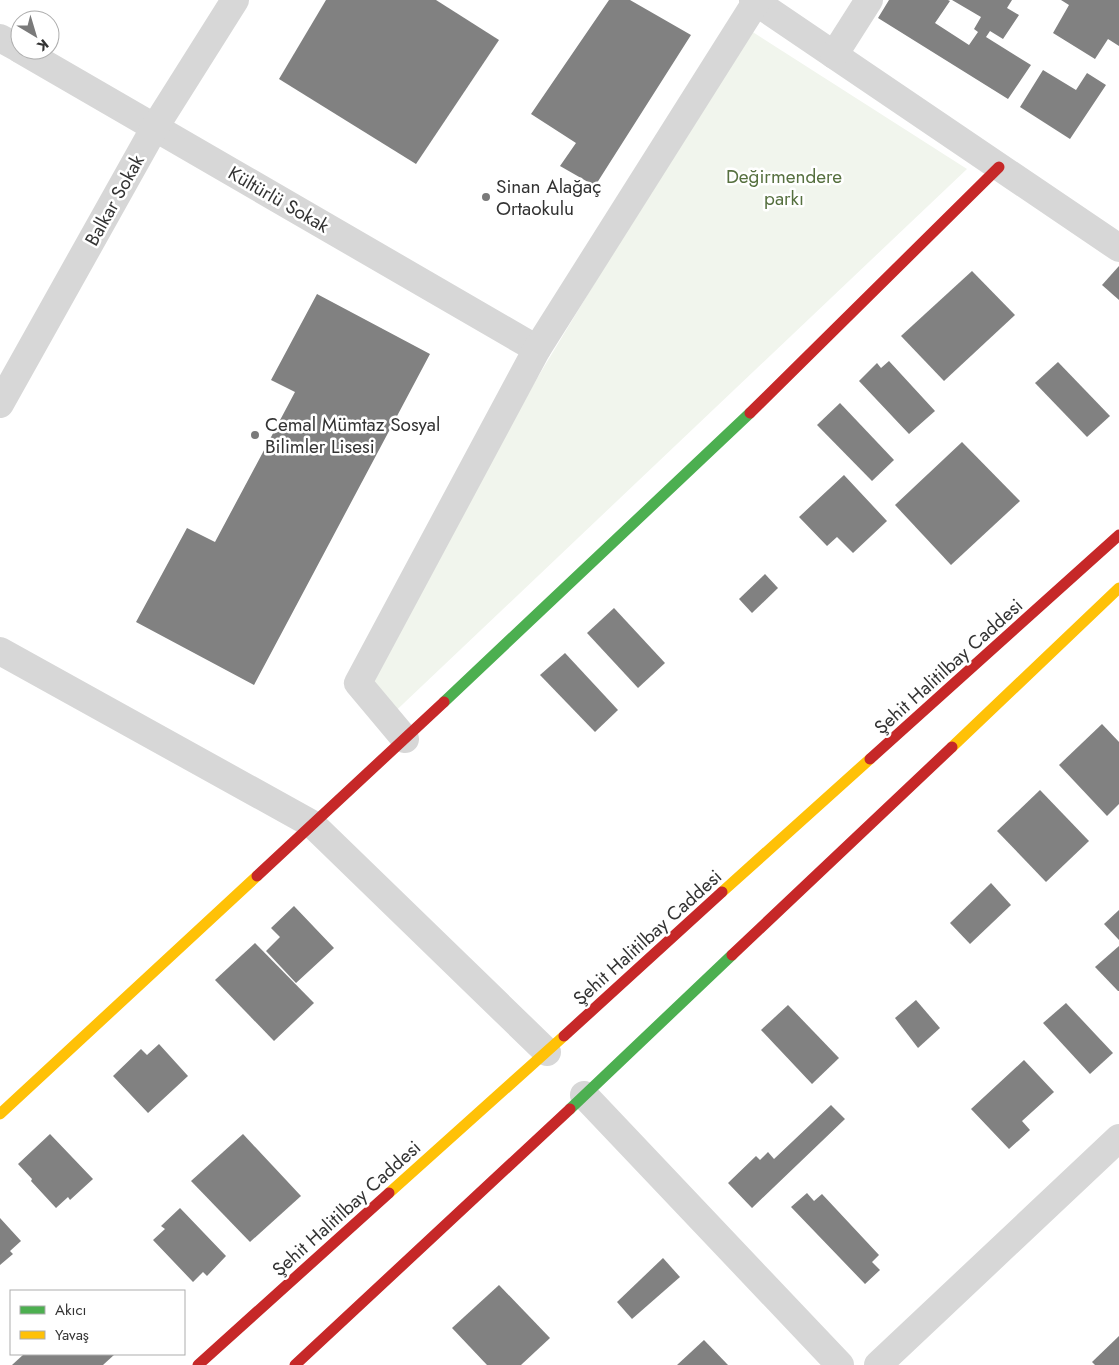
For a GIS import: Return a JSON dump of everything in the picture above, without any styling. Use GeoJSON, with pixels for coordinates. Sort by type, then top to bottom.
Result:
{"type":"FeatureCollection","features":[{"type":"Feature","properties":{"kind":"main road"},"geometry":{"type":"LineString","coordinates":[[0,1114],[405,739],[754,409],[999,167]]}},
{"type":"Feature","properties":{"kind":"main road","name":"Şehit Halitilbay Caddesi"},"geometry":{"type":"LineString","coordinates":[[198,1365],[1119,535]]}},
{"type":"Feature","properties":{"kind":"main road"},"geometry":{"type":"LineString","coordinates":[[295,1365],[584,1095],[1119,588]]}},
{"type":"Feature","properties":{"kind":"street","name":"Balkar Sokak"},"geometry":{"type":"LineString","coordinates":[[0,404],[155,127],[235,0]]}},
{"type":"Feature","properties":{"kind":"street"},"geometry":{"type":"LineString","coordinates":[[834,55],[870,0]]}},
{"type":"Feature","properties":{"kind":"street"},"geometry":{"type":"LineString","coordinates":[[405,739],[358,683],[537,349],[754,1],[1119,248]]}},
{"type":"Feature","properties":{"kind":"street","name":"Kültürlü Sokak"},"geometry":{"type":"LineString","coordinates":[[38,60],[537,349]]}},
{"type":"Feature","properties":{"kind":"street"},"geometry":{"type":"LineString","coordinates":[[0,651],[312,824],[546,1052]]}},
{"type":"Feature","properties":{"kind":"street"},"geometry":{"type":"LineString","coordinates":[[584,1095],[840,1365]]}},
{"type":"Feature","properties":{"kind":"street"},"geometry":{"type":"LineString","coordinates":[[878,1365],[1119,1138]]}},
{"type":"Feature","properties":{"kind":"green space","name":"Değirmendere parkı"},"geometry":{"type":"Polygon","coordinates":[[[748,29],[967,169],[384,722],[352,685],[748,29]]]}},
{"type":"Feature","properties":{"kind":"building"},"geometry":{"type":"Polygon","coordinates":[[[326,0],[436,0],[499,40],[416,164],[279,79],[326,0]]]}},
{"type":"Feature","properties":{"kind":"building"},"geometry":{"type":"Polygon","coordinates":[[[609,0],[630,0],[691,35],[595,186],[560,166],[576,143],[531,114],[609,0]]]}},
{"type":"Feature","properties":{"kind":"building"},"geometry":{"type":"Polygon","coordinates":[[[889,0],[950,1],[935,23],[969,45],[978,32],[974,29],[981,17],[952,0],[1012,0],[1007,8],[1019,15],[1003,39],[990,31],[986,37],[1031,65],[1008,99],[878,18],[889,0]]]}},
{"type":"Feature","properties":{"kind":"building"},"geometry":{"type":"Polygon","coordinates":[[[1061,0],[1119,0],[1119,46],[1108,39],[1095,59],[1053,33],[1069,5],[1061,0]]]}},
{"type":"Feature","properties":{"kind":"building"},"geometry":{"type":"Polygon","coordinates":[[[1043,70],[1076,90],[1087,73],[1106,85],[1070,139],[1020,107],[1043,70]]]}},
{"type":"Feature","properties":{"kind":"building"},"geometry":{"type":"Polygon","coordinates":[[[1119,266],[1119,300],[1102,285],[1119,266]]]}},
{"type":"Feature","properties":{"kind":"building"},"geometry":{"type":"Polygon","coordinates":[[[972,271],[1015,315],[944,381],[901,336],[972,271]]]}},
{"type":"Feature","properties":{"kind":"building"},"geometry":{"type":"Polygon","coordinates":[[[317,294],[430,354],[254,685],[136,622],[187,528],[215,542],[295,392],[271,380],[317,294]]]}},
{"type":"Feature","properties":{"kind":"building"},"geometry":{"type":"Polygon","coordinates":[[[889,361],[935,411],[909,434],[859,381],[877,363],[881,368],[889,361]]]}},
{"type":"Feature","properties":{"kind":"building"},"geometry":{"type":"Polygon","coordinates":[[[1058,362],[1110,416],[1087,437],[1035,383],[1058,362]]]}},
{"type":"Feature","properties":{"kind":"building"},"geometry":{"type":"Polygon","coordinates":[[[840,403],[894,460],[872,481],[817,425],[840,403]]]}},
{"type":"Feature","properties":{"kind":"building"},"geometry":{"type":"Polygon","coordinates":[[[962,442],[1020,501],[951,565],[895,505],[962,442]]]}},
{"type":"Feature","properties":{"kind":"building"},"geometry":{"type":"Polygon","coordinates":[[[844,475],[887,521],[853,553],[837,537],[827,546],[799,517],[844,475]]]}},
{"type":"Feature","properties":{"kind":"building"},"geometry":{"type":"Polygon","coordinates":[[[765,574],[778,588],[752,613],[739,599],[765,574]]]}},
{"type":"Feature","properties":{"kind":"building"},"geometry":{"type":"Polygon","coordinates":[[[614,608],[665,663],[638,688],[587,633],[614,608]]]}},
{"type":"Feature","properties":{"kind":"building"},"geometry":{"type":"Polygon","coordinates":[[[565,653],[618,710],[595,732],[540,675],[565,653]]]}},
{"type":"Feature","properties":{"kind":"building"},"geometry":{"type":"Polygon","coordinates":[[[1102,724],[1119,742],[1119,804],[1107,816],[1059,765],[1102,724]]]}},
{"type":"Feature","properties":{"kind":"building"},"geometry":{"type":"Polygon","coordinates":[[[1040,790],[1089,841],[1046,882],[997,831],[1040,790]]]}},
{"type":"Feature","properties":{"kind":"building"},"geometry":{"type":"Polygon","coordinates":[[[991,883],[1011,905],[970,944],[950,923],[991,883]]]}},
{"type":"Feature","properties":{"kind":"building"},"geometry":{"type":"Polygon","coordinates":[[[294,906],[334,948],[296,983],[266,951],[280,937],[271,928],[294,906]]]}},
{"type":"Feature","properties":{"kind":"building"},"geometry":{"type":"Polygon","coordinates":[[[1119,910],[1119,940],[1104,924],[1119,910]]]}},
{"type":"Feature","properties":{"kind":"building"},"geometry":{"type":"Polygon","coordinates":[[[255,943],[314,1003],[274,1041],[215,980],[255,943]]]}},
{"type":"Feature","properties":{"kind":"building"},"geometry":{"type":"Polygon","coordinates":[[[1119,946],[1119,991],[1118,991],[1095,967],[1119,946]]]}},
{"type":"Feature","properties":{"kind":"building"},"geometry":{"type":"Polygon","coordinates":[[[916,1000],[940,1028],[918,1048],[895,1018],[916,1000]]]}},
{"type":"Feature","properties":{"kind":"building"},"geometry":{"type":"Polygon","coordinates":[[[1066,1003],[1113,1053],[1090,1074],[1043,1023],[1066,1003]]]}},
{"type":"Feature","properties":{"kind":"building"},"geometry":{"type":"Polygon","coordinates":[[[788,1005],[839,1058],[812,1084],[761,1030],[788,1005]]]}},
{"type":"Feature","properties":{"kind":"building"},"geometry":{"type":"Polygon","coordinates":[[[159,1044],[188,1076],[148,1113],[113,1076],[141,1049],[147,1055],[159,1044]]]}},
{"type":"Feature","properties":{"kind":"building"},"geometry":{"type":"Polygon","coordinates":[[[1024,1060],[1054,1092],[1022,1121],[1030,1130],[1009,1149],[971,1109],[1024,1060]]]}},
{"type":"Feature","properties":{"kind":"building"},"geometry":{"type":"Polygon","coordinates":[[[831,1105],[845,1119],[752,1208],[728,1183],[756,1156],[760,1160],[768,1152],[774,1159],[831,1105]]]}},
{"type":"Feature","properties":{"kind":"building"},"geometry":{"type":"Polygon","coordinates":[[[50,1134],[93,1179],[70,1200],[68,1197],[56,1208],[18,1164],[50,1134]]]}},
{"type":"Feature","properties":{"kind":"building"},"geometry":{"type":"Polygon","coordinates":[[[243,1134],[301,1196],[250,1242],[191,1181],[243,1134]]]}},
{"type":"Feature","properties":{"kind":"building"},"geometry":{"type":"Polygon","coordinates":[[[807,1193],[814,1201],[822,1194],[879,1255],[872,1262],[880,1270],[865,1284],[791,1207],[807,1193]]]}},
{"type":"Feature","properties":{"kind":"building"},"geometry":{"type":"Polygon","coordinates":[[[180,1208],[226,1256],[207,1276],[203,1272],[193,1282],[153,1240],[165,1229],[161,1226],[180,1208]]]}},
{"type":"Feature","properties":{"kind":"building"},"geometry":{"type":"Polygon","coordinates":[[[0,1218],[21,1241],[10,1251],[13,1254],[0,1265],[0,1218]]]}},
{"type":"Feature","properties":{"kind":"building"},"geometry":{"type":"Polygon","coordinates":[[[663,1258],[680,1277],[632,1319],[617,1302],[663,1258]]]}},
{"type":"Feature","properties":{"kind":"building"},"geometry":{"type":"Polygon","coordinates":[[[499,1285],[550,1338],[521,1365],[487,1365],[452,1328],[499,1285]]]}},
{"type":"Feature","properties":{"kind":"building"},"geometry":{"type":"Polygon","coordinates":[[[1119,1336],[1119,1365],[1095,1365],[1092,1362],[1119,1336]]]}},
{"type":"Feature","properties":{"kind":"building"},"geometry":{"type":"Polygon","coordinates":[[[704,1340],[728,1365],[677,1365],[704,1340]]]}},
{"type":"Feature","properties":{"kind":"building"},"geometry":{"type":"Polygon","coordinates":[[[23,1355],[114,1355],[103,1365],[12,1365],[23,1355]]]}},
{"type":"Feature","properties":{"kind":"traffic: fast"},"geometry":{"type":"LineString","coordinates":[[444,702],[750,413]]}},
{"type":"Feature","properties":{"kind":"traffic: fast"},"geometry":{"type":"LineString","coordinates":[[570,1109],[732,955]]}},
{"type":"Feature","properties":{"kind":"traffic: slow"},"geometry":{"type":"LineString","coordinates":[[952,747],[1119,588]]}},
{"type":"Feature","properties":{"kind":"traffic: slow"},"geometry":{"type":"LineString","coordinates":[[722,892],[870,759]]}},
{"type":"Feature","properties":{"kind":"traffic: slow"},"geometry":{"type":"LineString","coordinates":[[0,1114],[257,876]]}},
{"type":"Feature","properties":{"kind":"traffic: slow"},"geometry":{"type":"LineString","coordinates":[[389,1193],[564,1036]]}},
{"type":"Feature","properties":{"kind":"traffic: jam"},"geometry":{"type":"LineString","coordinates":[[750,413],[999,167]]}},
{"type":"Feature","properties":{"kind":"traffic: jam"},"geometry":{"type":"LineString","coordinates":[[870,759],[1119,535]]}},
{"type":"Feature","properties":{"kind":"traffic: jam"},"geometry":{"type":"LineString","coordinates":[[257,876],[444,702]]}},
{"type":"Feature","properties":{"kind":"traffic: jam"},"geometry":{"type":"LineString","coordinates":[[732,955],[952,747]]}},
{"type":"Feature","properties":{"kind":"traffic: jam"},"geometry":{"type":"LineString","coordinates":[[564,1036],[722,892]]}},
{"type":"Feature","properties":{"kind":"traffic: jam"},"geometry":{"type":"LineString","coordinates":[[295,1365],[570,1109]]}},
{"type":"Feature","properties":{"kind":"traffic: jam"},"geometry":{"type":"LineString","coordinates":[[198,1365],[389,1193]]}},
{"type":"Feature","properties":{"kind":"place","name":"Sinan Alağaç Ortaokulu"},"geometry":{"type":"Point","coordinates":[486,197]}},
{"type":"Feature","properties":{"kind":"place","name":"Cemal Mümtaz Sosyal Bilimler Lisesi"},"geometry":{"type":"Point","coordinates":[255,435]}}]}
